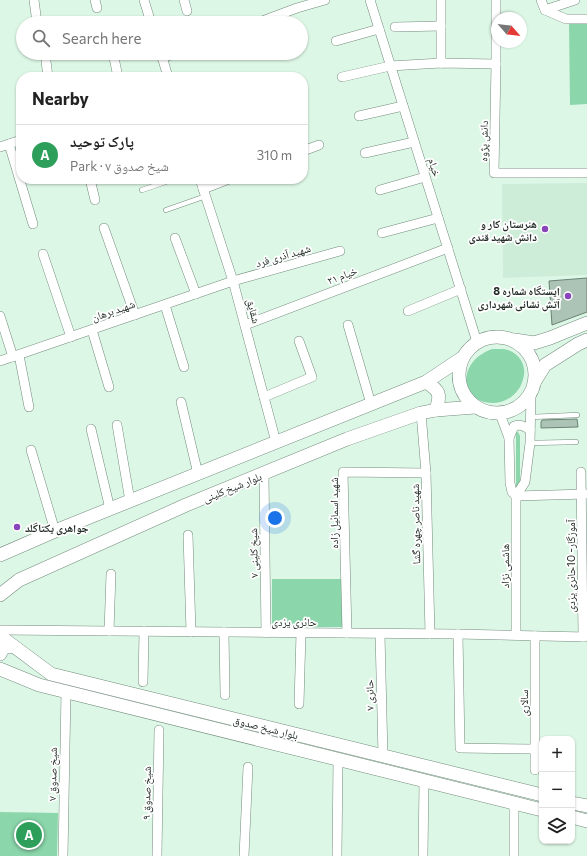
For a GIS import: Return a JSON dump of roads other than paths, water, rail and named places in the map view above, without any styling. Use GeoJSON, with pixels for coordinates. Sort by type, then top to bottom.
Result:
{"type":"FeatureCollection","features":[{"type":"Feature","properties":{"kind":"main road"},"geometry":{"type":"LineString","coordinates":[[513,340],[534,343],[587,323]]}},
{"type":"Feature","properties":{"kind":"main road"},"geometry":{"type":"LineString","coordinates":[[2,556],[55,531],[426,382],[462,358],[477,342],[489,337],[501,336],[524,346],[531,356],[535,368],[533,387]]}},
{"type":"Feature","properties":{"kind":"main road"},"geometry":{"type":"LineString","coordinates":[[462,358],[459,369],[459,383],[465,397],[475,407],[487,412],[500,414],[512,411],[523,404],[545,365],[587,340]]}},
{"type":"Feature","properties":{"kind":"main road"},"geometry":{"type":"LineString","coordinates":[[426,382],[436,389],[440,399],[436,410]]}},
{"type":"Feature","properties":{"kind":"main road","name":"بلوار شیخ کلینی"},"geometry":{"type":"LineString","coordinates":[[0,595],[19,580],[186,505],[347,439],[421,413],[436,410],[475,407]]}},
{"type":"Feature","properties":{"kind":"main road"},"geometry":{"type":"LineString","coordinates":[[0,581],[6,582],[19,580]]}},
{"type":"Feature","properties":{"kind":"main road","name":"بلوار شیخ صدوق"},"geometry":{"type":"LineString","coordinates":[[0,636],[51,674],[539,794]]}},
{"type":"Feature","properties":{"kind":"main road"},"geometry":{"type":"LineString","coordinates":[[0,654],[3,648],[12,646]]}},
{"type":"Feature","properties":{"kind":"main road","name":"بلوار شیخ صدوق"},"geometry":{"type":"LineString","coordinates":[[0,669],[39,685],[539,809]]}},
{"type":"Feature","properties":{"kind":"main road"},"geometry":{"type":"LineString","coordinates":[[575,804],[587,806]]}},
{"type":"Feature","properties":{"kind":"main road"},"geometry":{"type":"LineString","coordinates":[[575,818],[587,821]]}},
{"type":"Feature","properties":{"kind":"street"},"geometry":{"type":"LineString","coordinates":[[34,0],[36,16]]}},
{"type":"Feature","properties":{"kind":"street"},"geometry":{"type":"LineString","coordinates":[[144,0],[149,16]]}},
{"type":"Feature","properties":{"kind":"street"},"geometry":{"type":"LineString","coordinates":[[184,0],[188,11]]}},
{"type":"Feature","properties":{"kind":"street"},"geometry":{"type":"LineString","coordinates":[[276,16],[325,0]]}},
{"type":"Feature","properties":{"kind":"street","name":"خیام"},"geometry":{"type":"LineString","coordinates":[[370,0],[477,342]]}},
{"type":"Feature","properties":{"kind":"street"},"geometry":{"type":"LineString","coordinates":[[440,0],[441,63]]}},
{"type":"Feature","properties":{"kind":"street"},"geometry":{"type":"LineString","coordinates":[[342,77],[390,66],[441,63],[496,64],[496,0]]}},
{"type":"Feature","properties":{"kind":"street"},"geometry":{"type":"LineString","coordinates":[[540,0],[544,10],[566,19],[587,19]]}},
{"type":"Feature","properties":{"kind":"street"},"geometry":{"type":"LineString","coordinates":[[544,10],[575,0]]}},
{"type":"Feature","properties":{"kind":"street"},"geometry":{"type":"LineString","coordinates":[[395,27],[441,26]]}},
{"type":"Feature","properties":{"kind":"street"},"geometry":{"type":"LineString","coordinates":[[336,41],[379,29]]}},
{"type":"Feature","properties":{"kind":"street"},"geometry":{"type":"LineString","coordinates":[[115,60],[117,72]]}},
{"type":"Feature","properties":{"kind":"street"},"geometry":{"type":"LineString","coordinates":[[163,60],[166,72]]}},
{"type":"Feature","properties":{"kind":"street"},"geometry":{"type":"LineString","coordinates":[[46,61],[47,72]]}},
{"type":"Feature","properties":{"kind":"street","name":"دانش پژوه"},"geometry":{"type":"LineString","coordinates":[[496,64],[494,173],[587,173]]}},
{"type":"Feature","properties":{"kind":"street"},"geometry":{"type":"LineString","coordinates":[[359,116],[403,106]]}},
{"type":"Feature","properties":{"kind":"street"},"geometry":{"type":"LineString","coordinates":[[0,147],[16,142]]}},
{"type":"Feature","properties":{"kind":"street"},"geometry":{"type":"LineString","coordinates":[[365,153],[414,142]]}},
{"type":"Feature","properties":{"kind":"street"},"geometry":{"type":"LineString","coordinates":[[9,144],[16,167]]}},
{"type":"Feature","properties":{"kind":"street"},"geometry":{"type":"LineString","coordinates":[[308,149],[319,145]]}},
{"type":"Feature","properties":{"kind":"street"},"geometry":{"type":"LineString","coordinates":[[380,190],[425,177]]}},
{"type":"Feature","properties":{"kind":"street"},"geometry":{"type":"LineString","coordinates":[[21,184],[33,224]]}},
{"type":"Feature","properties":{"kind":"street"},"geometry":{"type":"LineString","coordinates":[[91,184],[95,200]]}},
{"type":"Feature","properties":{"kind":"street","name":"شقایق"},"geometry":{"type":"LineString","coordinates":[[202,184],[233,281],[276,442]]}},
{"type":"Feature","properties":{"kind":"street"},"geometry":{"type":"LineString","coordinates":[[205,192],[220,184]]}},
{"type":"Feature","properties":{"kind":"street"},"geometry":{"type":"LineString","coordinates":[[382,233],[438,218]]}},
{"type":"Feature","properties":{"kind":"street"},"geometry":{"type":"LineString","coordinates":[[104,228],[135,315]]}},
{"type":"Feature","properties":{"kind":"street"},"geometry":{"type":"LineString","coordinates":[[175,238],[196,294]]}},
{"type":"Feature","properties":{"kind":"street","name":"خیام ۲۱"},"geometry":{"type":"LineString","coordinates":[[245,325],[448,248]]}},
{"type":"Feature","properties":{"kind":"street","name":"شهید آذری فرد"},"geometry":{"type":"LineString","coordinates":[[233,281],[340,251]]}},
{"type":"Feature","properties":{"kind":"street"},"geometry":{"type":"LineString","coordinates":[[43,254],[71,337]]}},
{"type":"Feature","properties":{"kind":"street","name":"شهید برهان"},"geometry":{"type":"LineString","coordinates":[[0,362],[233,281]]}},
{"type":"Feature","properties":{"kind":"street"},"geometry":{"type":"LineString","coordinates":[[408,311],[461,289]]}},
{"type":"Feature","properties":{"kind":"street"},"geometry":{"type":"LineString","coordinates":[[165,305],[184,368]]}},
{"type":"Feature","properties":{"kind":"street"},"geometry":{"type":"LineString","coordinates":[[0,316],[16,356],[29,407]]}},
{"type":"Feature","properties":{"kind":"street"},"geometry":{"type":"LineString","coordinates":[[348,325],[371,404]]}},
{"type":"Feature","properties":{"kind":"street"},"geometry":{"type":"LineString","coordinates":[[92,330],[110,387]]}},
{"type":"Feature","properties":{"kind":"street"},"geometry":{"type":"LineString","coordinates":[[264,397],[312,377],[299,341]]}},
{"type":"Feature","properties":{"kind":"street"},"geometry":{"type":"LineString","coordinates":[[516,496],[525,482],[530,443],[533,387]]}},
{"type":"Feature","properties":{"kind":"street"},"geometry":{"type":"LineString","coordinates":[[181,402],[198,474]]}},
{"type":"Feature","properties":{"kind":"street","name":"شهید ناصر چهره گشا"},"geometry":{"type":"LineString","coordinates":[[421,413],[426,473],[430,634]]}},
{"type":"Feature","properties":{"kind":"street"},"geometry":{"type":"LineString","coordinates":[[500,414],[508,438],[510,483],[512,492],[516,496],[584,494]]}},
{"type":"Feature","properties":{"kind":"street"},"geometry":{"type":"LineString","coordinates":[[117,425],[130,501]]}},
{"type":"Feature","properties":{"kind":"street"},"geometry":{"type":"LineString","coordinates":[[508,438],[514,426],[520,425],[530,430]]}},
{"type":"Feature","properties":{"kind":"street"},"geometry":{"type":"LineString","coordinates":[[91,429],[110,509]]}},
{"type":"Feature","properties":{"kind":"street"},"geometry":{"type":"LineString","coordinates":[[31,450],[55,531]]}},
{"type":"Feature","properties":{"kind":"street","name":"شهید اسمائیل زاده"},"geometry":{"type":"LineString","coordinates":[[347,633],[343,472],[426,473]]}},
{"type":"Feature","properties":{"kind":"street","name":"آموزگار- 10حائری یزدی"},"geometry":{"type":"LineString","coordinates":[[581,472],[584,494],[585,637]]}},
{"type":"Feature","properties":{"kind":"street","name":"شیخ کلینی ۷"},"geometry":{"type":"LineString","coordinates":[[264,474],[266,633]]}},
{"type":"Feature","properties":{"kind":"street","name":"هاشمی نژاد"},"geometry":{"type":"LineString","coordinates":[[516,496],[516,635]]}},
{"type":"Feature","properties":{"kind":"street"},"geometry":{"type":"LineString","coordinates":[[188,535],[191,632]]}},
{"type":"Feature","properties":{"kind":"street"},"geometry":{"type":"LineString","coordinates":[[109,631],[111,574]]}},
{"type":"Feature","properties":{"kind":"street","name":"حائری یزدی"},"geometry":{"type":"LineString","coordinates":[[0,630],[458,634],[585,637]]}},
{"type":"Feature","properties":{"kind":"street"},"geometry":{"type":"LineString","coordinates":[[143,682],[144,631]]}},
{"type":"Feature","properties":{"kind":"street"},"geometry":{"type":"LineString","coordinates":[[224,632],[225,695]]}},
{"type":"Feature","properties":{"kind":"street"},"geometry":{"type":"LineString","coordinates":[[299,704],[301,633]]}},
{"type":"Feature","properties":{"kind":"street","name":"حائری ۷"},"geometry":{"type":"LineString","coordinates":[[380,634],[383,756]]}},
{"type":"Feature","properties":{"kind":"street"},"geometry":{"type":"LineString","coordinates":[[458,634],[460,748],[535,749]]}},
{"type":"Feature","properties":{"kind":"street","name":"سالاری"},"geometry":{"type":"LineString","coordinates":[[534,770],[535,636]]}},
{"type":"Feature","properties":{"kind":"street","name":"شیخ صدوق ۷"},"geometry":{"type":"LineString","coordinates":[[63,856],[66,692]]}},
{"type":"Feature","properties":{"kind":"street","name":"شیخ صدوق ۹"},"geometry":{"type":"LineString","coordinates":[[157,856],[159,730]]}},
{"type":"Feature","properties":{"kind":"street"},"geometry":{"type":"LineString","coordinates":[[337,856],[338,759]]}},
{"type":"Feature","properties":{"kind":"street"},"geometry":{"type":"LineString","coordinates":[[244,856],[248,767]]}},
{"type":"Feature","properties":{"kind":"street"},"geometry":{"type":"LineString","coordinates":[[423,856],[424,780]]}},
{"type":"Feature","properties":{"kind":"street"},"geometry":{"type":"LineString","coordinates":[[514,803],[514,856]]}},
{"type":"Feature","properties":{"kind":"lane"},"geometry":{"type":"LineString","coordinates":[[142,190],[159,184]]}},
{"type":"Feature","properties":{"kind":"lane"},"geometry":{"type":"LineString","coordinates":[[166,210],[205,192]]}},
{"type":"Feature","properties":{"kind":"lane"},"geometry":{"type":"LineString","coordinates":[[531,417],[577,415]]}},
{"type":"Feature","properties":{"kind":"lane"},"geometry":{"type":"LineString","coordinates":[[530,443],[576,442]]}},
{"type":"Feature","properties":{"kind":"place","name":"هنرستان کار و دانش شهید قندی"},"geometry":{"type":"Point","coordinates":[545,229]}},
{"type":"Feature","properties":{"kind":"place","name":"ایستگاه شماره 8 آتش نشانی شهرداری"},"geometry":{"type":"Point","coordinates":[568,296]}},
{"type":"Feature","properties":{"kind":"place","name":"جواهری یکتاگلد"},"geometry":{"type":"Point","coordinates":[17,527]}},
{"type":"Feature","properties":{"kind":"place","name":"پارک توحید"},"geometry":{"type":"Point","coordinates":[29,835]}}]}
